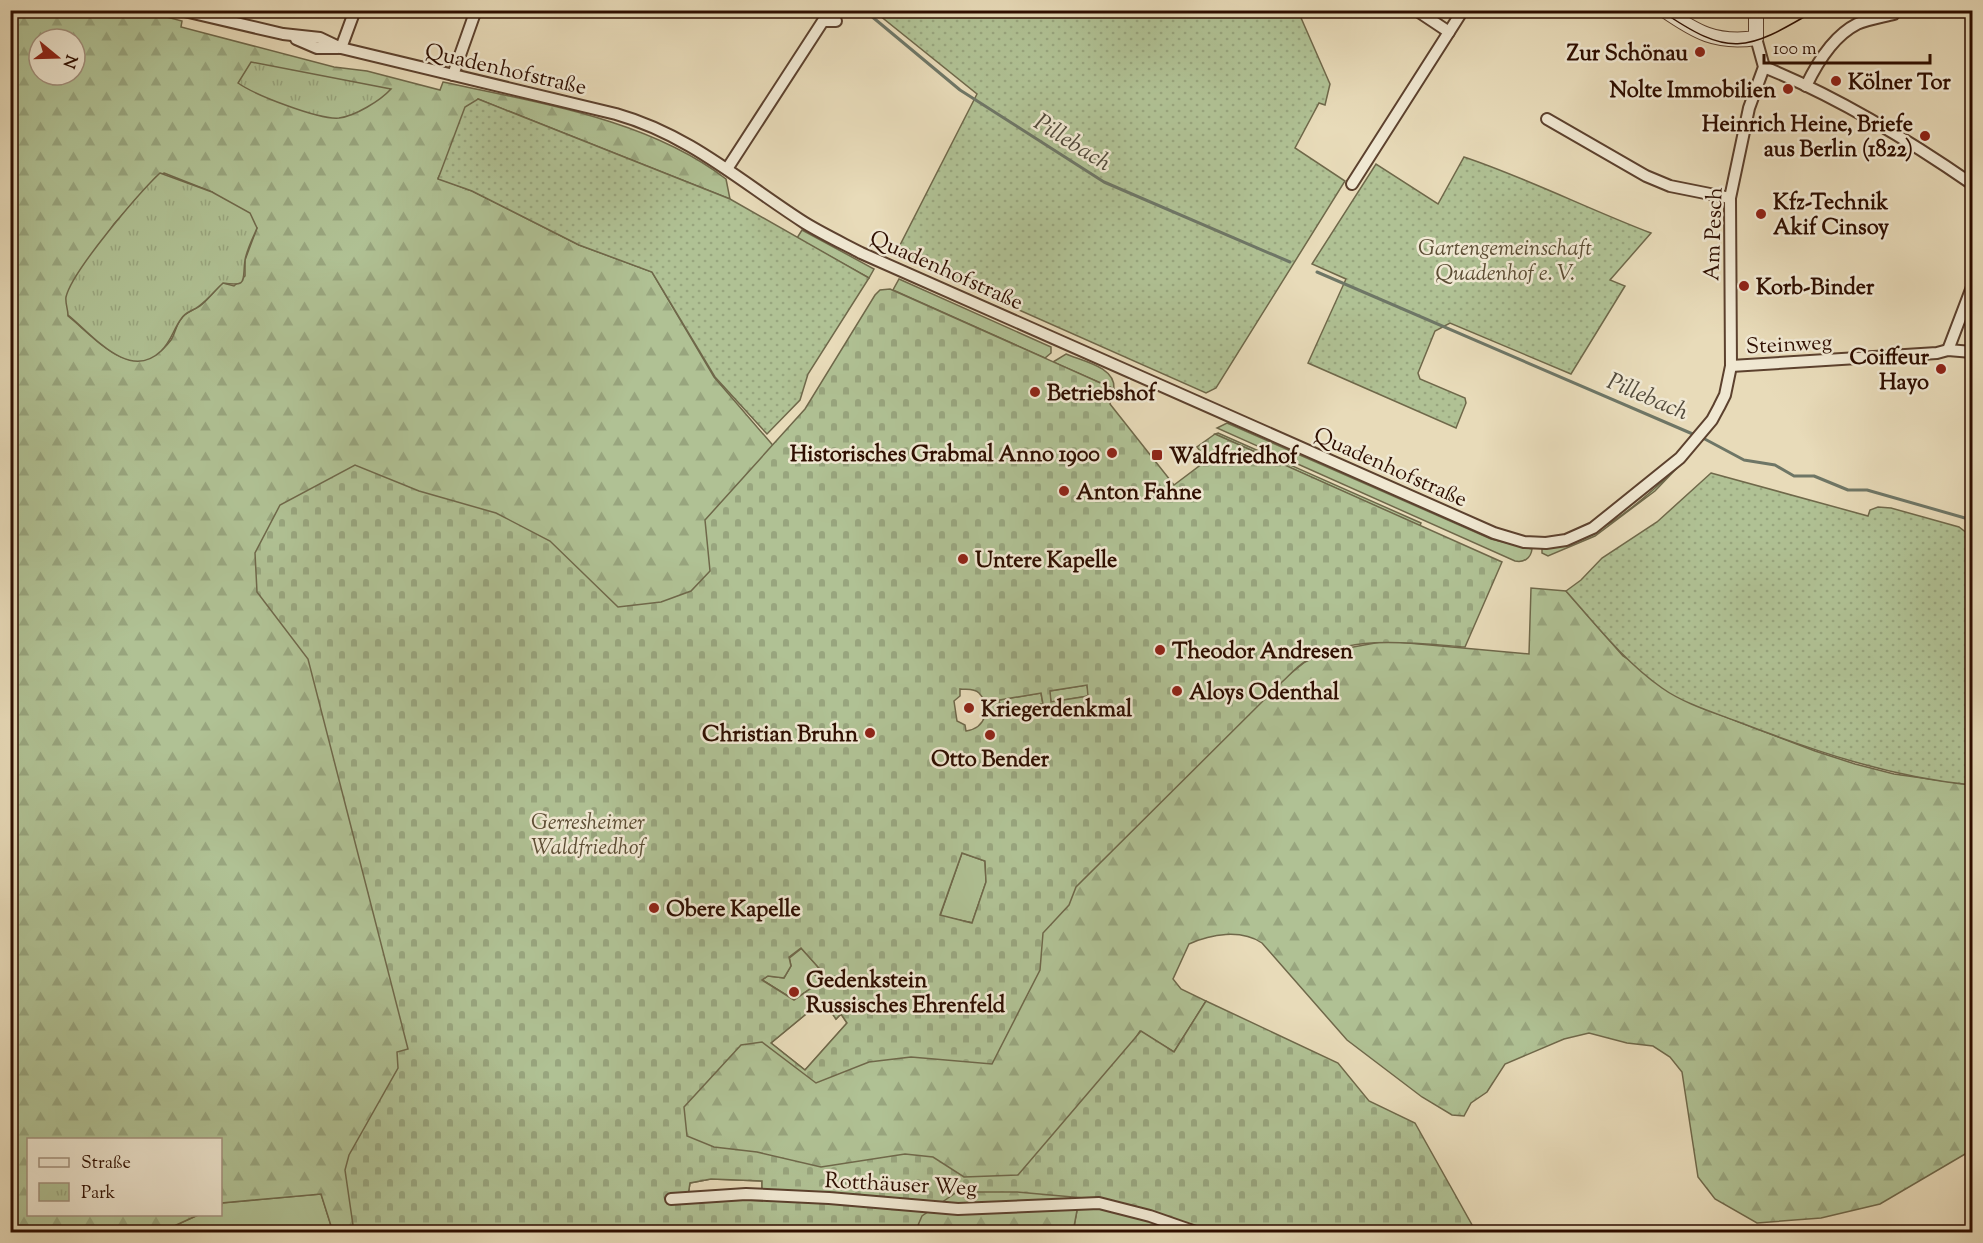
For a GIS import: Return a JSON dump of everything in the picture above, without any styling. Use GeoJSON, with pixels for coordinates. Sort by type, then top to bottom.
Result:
{"type":"FeatureCollection","features":[{"type":"Feature","properties":{"kind":"street","name":"Quadenhofstraße"},"geometry":{"type":"LineString","coordinates":[[180,10],[285,34],[320,38],[341,48],[631,118],[689,143],[807,224],[890,266],[1485,529],[1512,540],[1537,544]]}},
{"type":"Feature","properties":{"kind":"street"},"geometry":{"type":"LineString","coordinates":[[235,22],[240,10]]}},
{"type":"Feature","properties":{"kind":"street"},"geometry":{"type":"LineString","coordinates":[[341,48],[355,10]]}},
{"type":"Feature","properties":{"kind":"street"},"geometry":{"type":"LineString","coordinates":[[453,75],[476,10]]}},
{"type":"Feature","properties":{"kind":"street"},"geometry":{"type":"LineString","coordinates":[[1416,10],[1449,32]]}},
{"type":"Feature","properties":{"kind":"street"},"geometry":{"type":"LineString","coordinates":[[1352,184],[1463,10]]}},
{"type":"Feature","properties":{"kind":"street"},"geometry":{"type":"LineString","coordinates":[[1664,10],[1712,37],[1727,40],[1756,38]]}},
{"type":"Feature","properties":{"kind":"street"},"geometry":{"type":"LineString","coordinates":[[1756,10],[1756,38],[1764,67],[1806,86],[1895,134],[1972,184]]}},
{"type":"Feature","properties":{"kind":"street"},"geometry":{"type":"LineString","coordinates":[[1806,86],[1833,42],[1857,24],[1894,14]]}},
{"type":"Feature","properties":{"kind":"street"},"geometry":{"type":"LineString","coordinates":[[728,169],[823,21],[836,21]]}},
{"type":"Feature","properties":{"kind":"street","name":"Am Pesch"},"geometry":{"type":"LineString","coordinates":[[1731,366],[1728,253],[1730,198],[1749,108],[1764,67]]}},
{"type":"Feature","properties":{"kind":"street"},"geometry":{"type":"LineString","coordinates":[[1547,119],[1646,176],[1670,186],[1730,198]]}},
{"type":"Feature","properties":{"kind":"street"},"geometry":{"type":"LineString","coordinates":[[1948,350],[1972,288]]}},
{"type":"Feature","properties":{"kind":"street","name":"Steinweg"},"geometry":{"type":"LineString","coordinates":[[1537,544],[1566,540],[1601,523],[1662,475],[1706,428],[1725,394],[1731,366],[1937,353],[1948,350],[1972,352]]}},
{"type":"Feature","properties":{"kind":"street","name":"Rotthäuser Weg"},"geometry":{"type":"LineString","coordinates":[[671,1198],[746,1194],[829,1198],[958,1209],[1099,1203],[1150,1215],[1196,1233]]}},
{"type":"Feature","properties":{"kind":"green space"},"geometry":{"type":"Polygon","coordinates":[[[10,11],[144,11],[182,21],[181,27],[334,67],[367,71],[440,90],[443,82],[554,106],[627,127],[662,141],[695,158],[726,179],[730,199],[478,99],[438,178],[472,191],[579,245],[652,272],[714,377],[963,666],[910,788],[940,916],[973,923],[1305,662],[1326,652],[1386,641],[1529,654],[1531,588],[1566,591],[1623,656],[1700,707],[1855,764],[1894,774],[1972,785],[1972,1150],[1880,1204],[1821,1218],[1757,1223],[1715,1199],[1698,1177],[1682,1072],[1670,1057],[1653,1046],[1627,1043],[1589,1033],[1564,1039],[1505,1064],[1487,1092],[1471,1103],[1464,1116],[1452,1115],[1422,1097],[1347,1040],[1262,943],[1245,936],[1226,934],[1189,944],[1173,979],[1181,989],[1206,1001],[1174,1052],[1140,1031],[1048,1175],[1078,1205],[1073,1232],[333,1232],[321,1194],[222,1203],[222,1138],[27,1138],[27,1216],[196,1216],[161,1232],[11,1232],[10,11]],[[164,173],[156,177],[114,224],[75,280],[68,316],[118,355],[131,360],[144,360],[158,354],[171,340],[179,321],[185,314],[203,304],[223,283],[234,286],[245,276],[245,260],[257,228],[212,192],[164,173]],[[801,948],[789,957],[791,966],[784,978],[768,976],[762,980],[794,1000],[820,982],[815,975],[819,968],[801,948]],[[823,1000],[771,1043],[805,1070],[847,1023],[841,1014],[836,1019],[823,1000]],[[711,1179],[690,1183],[688,1196],[762,1192],[762,1181],[711,1179]]]}},
{"type":"Feature","properties":{"kind":"green space"},"geometry":{"type":"Polygon","coordinates":[[[874,11],[1298,11],[1330,84],[1325,105],[1319,103],[1295,148],[1345,181],[1216,388],[1206,393],[895,255],[977,94],[874,11]]]}},
{"type":"Feature","properties":{"kind":"green space"},"geometry":{"type":"Polygon","coordinates":[[[251,62],[391,89],[360,111],[345,117],[330,118],[287,106],[238,83],[251,62]]]}},
{"type":"Feature","properties":{"kind":"green space"},"geometry":{"type":"Polygon","coordinates":[[[478,99],[730,199],[869,278],[808,374],[800,400],[767,434],[715,377],[652,272],[579,245],[472,191],[438,179],[465,107],[478,99]]]}},
{"type":"Feature","properties":{"kind":"green space","name":"Gartengemeinschaft Quadenhof e. V."},"geometry":{"type":"Polygon","coordinates":[[[1464,157],[1511,174],[1651,233],[1610,280],[1625,286],[1571,374],[1450,323],[1435,331],[1418,373],[1420,379],[1465,398],[1466,403],[1456,428],[1308,363],[1346,279],[1312,264],[1376,164],[1438,204],[1464,157]]]}},
{"type":"Feature","properties":{"kind":"green space"},"geometry":{"type":"Polygon","coordinates":[[[160,173],[212,192],[250,213],[257,228],[247,252],[243,281],[237,284],[223,283],[202,304],[183,316],[161,351],[149,359],[136,361],[124,359],[112,352],[68,315],[66,297],[80,269],[137,197],[160,173]]]}},
{"type":"Feature","properties":{"kind":"green space"},"geometry":{"type":"Polygon","coordinates":[[[802,230],[874,269],[869,278],[797,238],[802,230]]]}},
{"type":"Feature","properties":{"kind":"green space"},"geometry":{"type":"Polygon","coordinates":[[[899,279],[1051,347],[1051,353],[1045,358],[893,290],[899,279]]]}},
{"type":"Feature","properties":{"kind":"green space","name":"Gerresheimer Waldfriedhof"},"geometry":{"type":"Polygon","coordinates":[[[890,289],[1114,389],[1110,404],[1174,485],[1207,460],[1197,447],[1215,434],[1502,562],[1465,647],[1384,642],[1363,644],[1324,652],[1296,668],[1076,887],[1069,905],[1043,933],[1040,970],[992,1064],[911,1057],[869,1062],[816,1083],[762,1042],[741,1045],[684,1107],[687,1136],[714,1147],[757,1152],[821,1167],[905,1154],[933,1157],[964,1177],[1018,1175],[1141,1031],[1174,1052],[1206,1001],[1338,1063],[1369,1101],[1415,1123],[1476,1232],[1205,1232],[1095,1199],[1017,1192],[957,1192],[922,1216],[915,1232],[354,1232],[345,1170],[349,1155],[398,1068],[397,1052],[408,1049],[308,659],[257,592],[255,553],[280,505],[355,465],[419,491],[496,513],[550,541],[618,607],[661,602],[691,591],[710,571],[705,520],[805,409],[880,290],[890,289]],[[1087,685],[1050,691],[1051,702],[1088,696],[1087,685]],[[960,689],[960,696],[954,701],[957,721],[965,725],[966,731],[978,726],[986,710],[979,693],[960,689]],[[1041,693],[999,700],[1001,711],[1043,704],[1041,693]],[[962,853],[940,915],[972,923],[986,882],[985,861],[962,853]],[[801,948],[789,957],[791,966],[784,978],[768,976],[762,980],[794,1000],[820,982],[815,975],[819,968],[801,948]],[[823,1000],[771,1043],[805,1070],[847,1023],[841,1014],[836,1019],[823,1000]],[[711,1179],[690,1183],[688,1196],[762,1192],[762,1181],[711,1179]]]}},
{"type":"Feature","properties":{"kind":"green space"},"geometry":{"type":"Polygon","coordinates":[[[1066,354],[1104,370],[1110,375],[1114,389],[1053,362],[1066,354]]]}},
{"type":"Feature","properties":{"kind":"green space"},"geometry":{"type":"Polygon","coordinates":[[[1227,423],[1491,539],[1532,549],[1530,555],[1524,560],[1515,561],[1217,428],[1227,423]]]}},
{"type":"Feature","properties":{"kind":"green space"},"geometry":{"type":"Polygon","coordinates":[[[1218,433],[1421,523],[1420,526],[1215,434],[1218,433]]]}},
{"type":"Feature","properties":{"kind":"green space"},"geometry":{"type":"Polygon","coordinates":[[[1679,466],[1655,491],[1595,536],[1548,556],[1542,553],[1542,549],[1581,538],[1616,519],[1649,494],[1679,466]]]}},
{"type":"Feature","properties":{"kind":"green space"},"geometry":{"type":"Polygon","coordinates":[[[1711,473],[1868,516],[1870,510],[1878,507],[1891,508],[1959,527],[1972,537],[1972,785],[1912,776],[1853,761],[1794,743],[1688,703],[1662,688],[1635,666],[1566,591],[1581,580],[1602,558],[1657,522],[1711,473]]]}},
{"type":"Feature","properties":{"kind":"green space"},"geometry":{"type":"Polygon","coordinates":[[[1087,685],[1089,696],[1051,702],[1049,691],[1087,685]]]}},
{"type":"Feature","properties":{"kind":"green space"},"geometry":{"type":"Polygon","coordinates":[[[1041,693],[1043,704],[1001,711],[999,700],[1041,693]]]}},
{"type":"Feature","properties":{"kind":"green space"},"geometry":{"type":"Polygon","coordinates":[[[962,853],[985,861],[986,882],[972,923],[940,916],[962,853]]]}},
{"type":"Feature","properties":{"kind":"green space"},"geometry":{"type":"Polygon","coordinates":[[[802,948],[819,968],[820,982],[794,1000],[762,980],[802,948]]]}},
{"type":"Feature","properties":{"kind":"green space"},"geometry":{"type":"Polygon","coordinates":[[[321,1194],[333,1232],[161,1232],[196,1216],[222,1216],[222,1203],[321,1194]]]}},
{"type":"Feature","properties":{"kind":"green space"},"geometry":{"type":"Polygon","coordinates":[[[1078,1205],[1119,1210],[1186,1232],[1073,1232],[1078,1205]]]}},
{"type":"Feature","properties":{"kind":"waterway","name":"Pillebach"},"geometry":{"type":"LineString","coordinates":[[864,10],[960,90],[1104,182],[1290,262]]}},
{"type":"Feature","properties":{"kind":"waterway","name":"Pillebach"},"geometry":{"type":"LineString","coordinates":[[1317,272],[1695,435]]}},
{"type":"Feature","properties":{"kind":"waterway","name":"Pillebach"},"geometry":{"type":"LineString","coordinates":[[1701,437],[1744,460],[1775,465],[1794,476],[1814,476],[1848,490],[1867,490],[1972,520]]}},
{"type":"Feature","properties":{"kind":"tram line"},"geometry":{"type":"LineString","coordinates":[[1660,10],[1704,36],[1721,42],[1738,44],[1772,34],[1816,10]]}},
{"type":"Feature","properties":{"kind":"place","name":"Zur Schönau"},"geometry":{"type":"Point","coordinates":[1700,52]}},
{"type":"Feature","properties":{"kind":"place","name":"Kölner Tor"},"geometry":{"type":"Point","coordinates":[1836,81]}},
{"type":"Feature","properties":{"kind":"place","name":"Nolte Immobilien"},"geometry":{"type":"Point","coordinates":[1788,89]}},
{"type":"Feature","properties":{"kind":"place","name":"Heinrich Heine, Briefe aus Berlin (1822)"},"geometry":{"type":"Point","coordinates":[1925,136]}},
{"type":"Feature","properties":{"kind":"place","name":"Kfz-Technik Akif Cinsoy"},"geometry":{"type":"Point","coordinates":[1761,214]}},
{"type":"Feature","properties":{"kind":"place","name":"Korb-Binder"},"geometry":{"type":"Point","coordinates":[1744,286]}},
{"type":"Feature","properties":{"kind":"place","name":"Coiffeur Hayo"},"geometry":{"type":"Point","coordinates":[1941,369]}},
{"type":"Feature","properties":{"kind":"place","name":"Betriebshof"},"geometry":{"type":"Point","coordinates":[1035,392]}},
{"type":"Feature","properties":{"kind":"place","name":"Historisches Grabmal Anno 1900"},"geometry":{"type":"Point","coordinates":[1112,453]}},
{"type":"Feature","properties":{"kind":"place","name":"Waldfriedhof"},"geometry":{"type":"Point","coordinates":[1157,455]}},
{"type":"Feature","properties":{"kind":"place","name":"Anton Fahne"},"geometry":{"type":"Point","coordinates":[1064,491]}},
{"type":"Feature","properties":{"kind":"place","name":"Untere Kapelle"},"geometry":{"type":"Point","coordinates":[963,559]}},
{"type":"Feature","properties":{"kind":"place","name":"Theodor Andresen"},"geometry":{"type":"Point","coordinates":[1160,650]}},
{"type":"Feature","properties":{"kind":"place","name":"Aloys Odenthal"},"geometry":{"type":"Point","coordinates":[1177,691]}},
{"type":"Feature","properties":{"kind":"place","name":"Kriegerdenkmal"},"geometry":{"type":"Point","coordinates":[969,708]}},
{"type":"Feature","properties":{"kind":"place","name":"Christian Bruhn"},"geometry":{"type":"Point","coordinates":[870,733]}},
{"type":"Feature","properties":{"kind":"place","name":"Otto Bender"},"geometry":{"type":"Point","coordinates":[990,735]}},
{"type":"Feature","properties":{"kind":"place","name":"Obere Kapelle"},"geometry":{"type":"Point","coordinates":[654,908]}},
{"type":"Feature","properties":{"kind":"place","name":"Gedenkstein Russisches Ehrenfeld"},"geometry":{"type":"Point","coordinates":[794,992]}}]}
